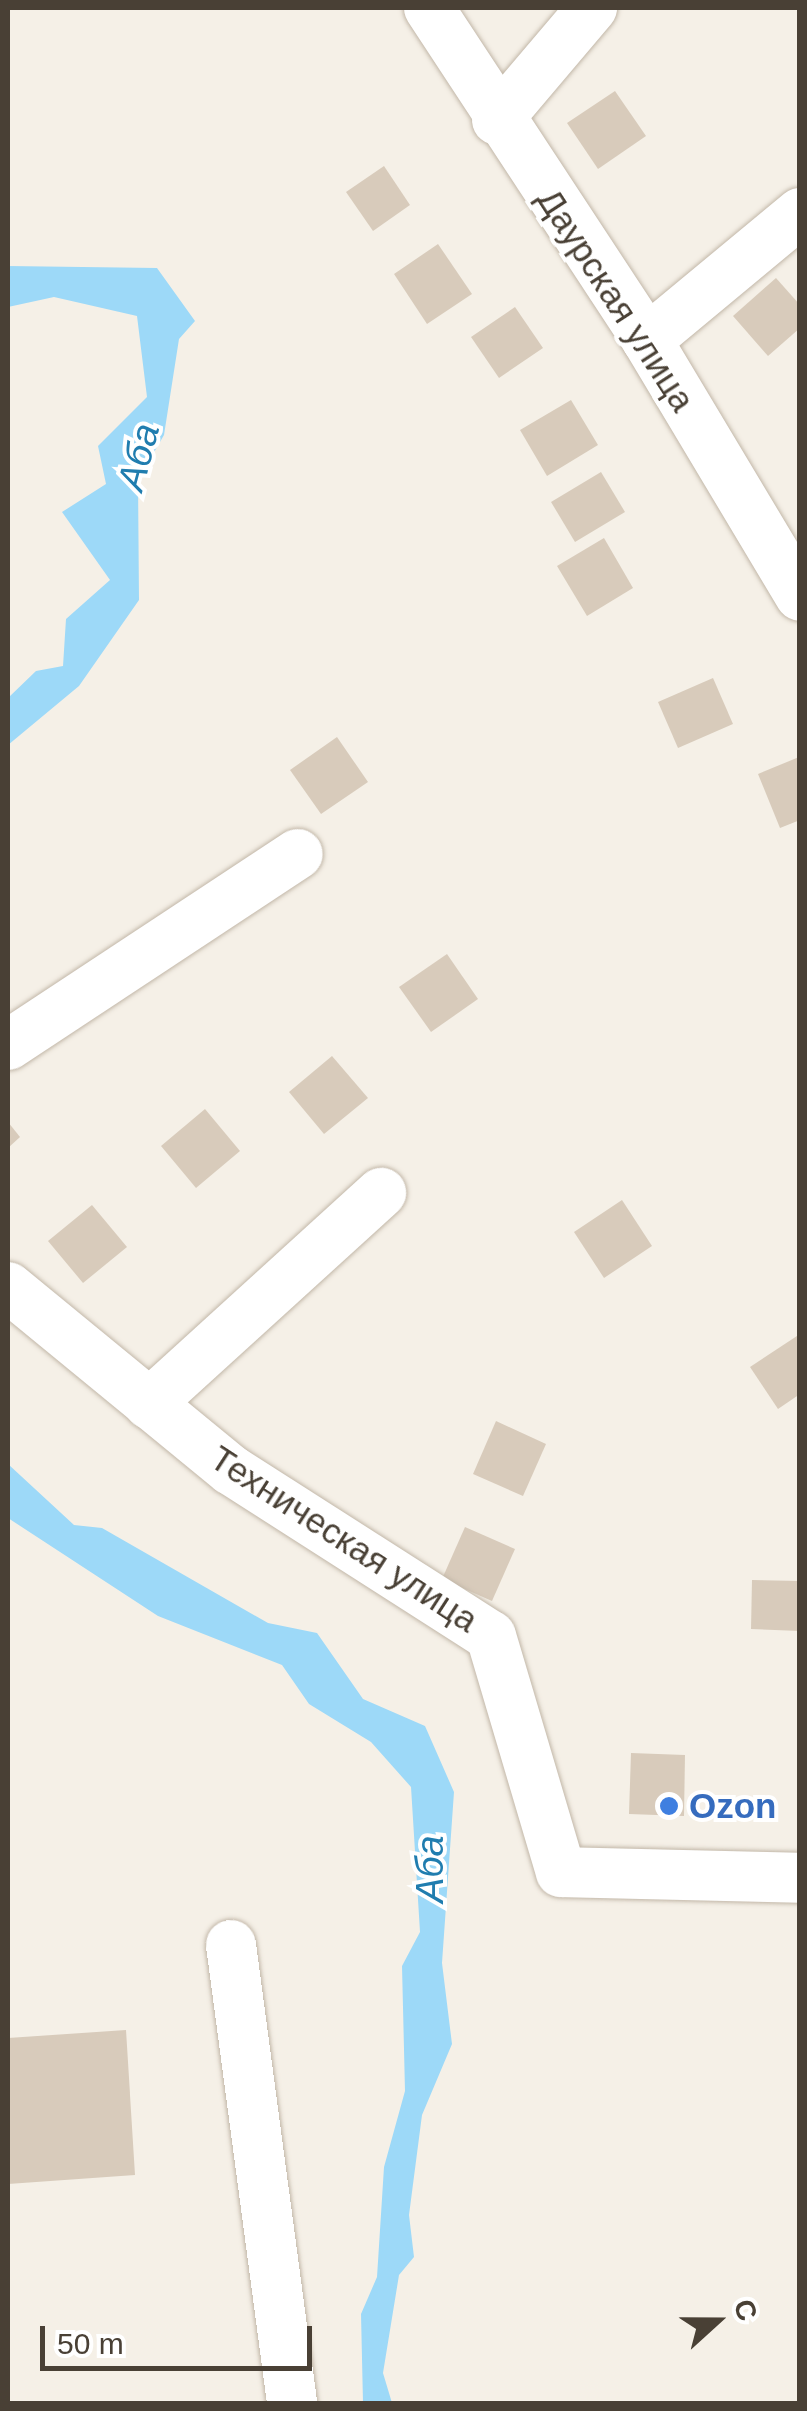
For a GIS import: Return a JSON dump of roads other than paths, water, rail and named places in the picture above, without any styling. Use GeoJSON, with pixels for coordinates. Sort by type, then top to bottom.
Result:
{"type":"FeatureCollection","features":[{"type":"Feature","properties":{"kind":"street","name":"Даурская улица"},"geometry":{"type":"LineString","coordinates":[[429,8],[497,120],[647,340],[800,596]]}},
{"type":"Feature","properties":{"kind":"street"},"geometry":{"type":"LineString","coordinates":[[497,120],[592,8]]}},
{"type":"Feature","properties":{"kind":"street"},"geometry":{"type":"LineString","coordinates":[[647,340],[800,214]]}},
{"type":"Feature","properties":{"kind":"street"},"geometry":{"type":"LineString","coordinates":[[8,1044],[298,854]]}},
{"type":"Feature","properties":{"kind":"street"},"geometry":{"type":"LineString","coordinates":[[149,1404],[381,1193]]}},
{"type":"Feature","properties":{"kind":"street","name":"Техническая улица"},"geometry":{"type":"LineString","coordinates":[[8,1287],[231,1470],[491,1636],[561,1872],[800,1878]]}},
{"type":"Feature","properties":{"kind":"street"},"geometry":{"type":"LineString","coordinates":[[230,1945],[292,2404]]}},
{"type":"Feature","properties":{"kind":"water","name":"Аба"},"geometry":{"type":"Polygon","coordinates":[[[8,266],[157,268],[195,321],[179,339],[164,435],[138,480],[139,600],[79,686],[8,745],[8,698],[36,671],[63,666],[66,619],[110,580],[62,512],[106,484],[98,446],[147,397],[137,316],[54,297],[8,307],[8,266]]]}},
{"type":"Feature","properties":{"kind":"water","name":"Аба"},"geometry":{"type":"Polygon","coordinates":[[[8,1464],[74,1525],[102,1528],[268,1623],[317,1633],[363,1699],[425,1726],[454,1792],[442,1963],[452,2044],[422,2115],[409,2215],[414,2257],[399,2275],[383,2373],[392,2403],[363,2403],[361,2314],[377,2277],[384,2167],[405,2091],[402,1966],[420,1932],[411,1787],[371,1742],[309,1704],[282,1665],[158,1616],[8,1518],[8,1464]]]}},
{"type":"Feature","properties":{"kind":"place","name":"Ozon"},"geometry":{"type":"Point","coordinates":[669,1806]}}]}
